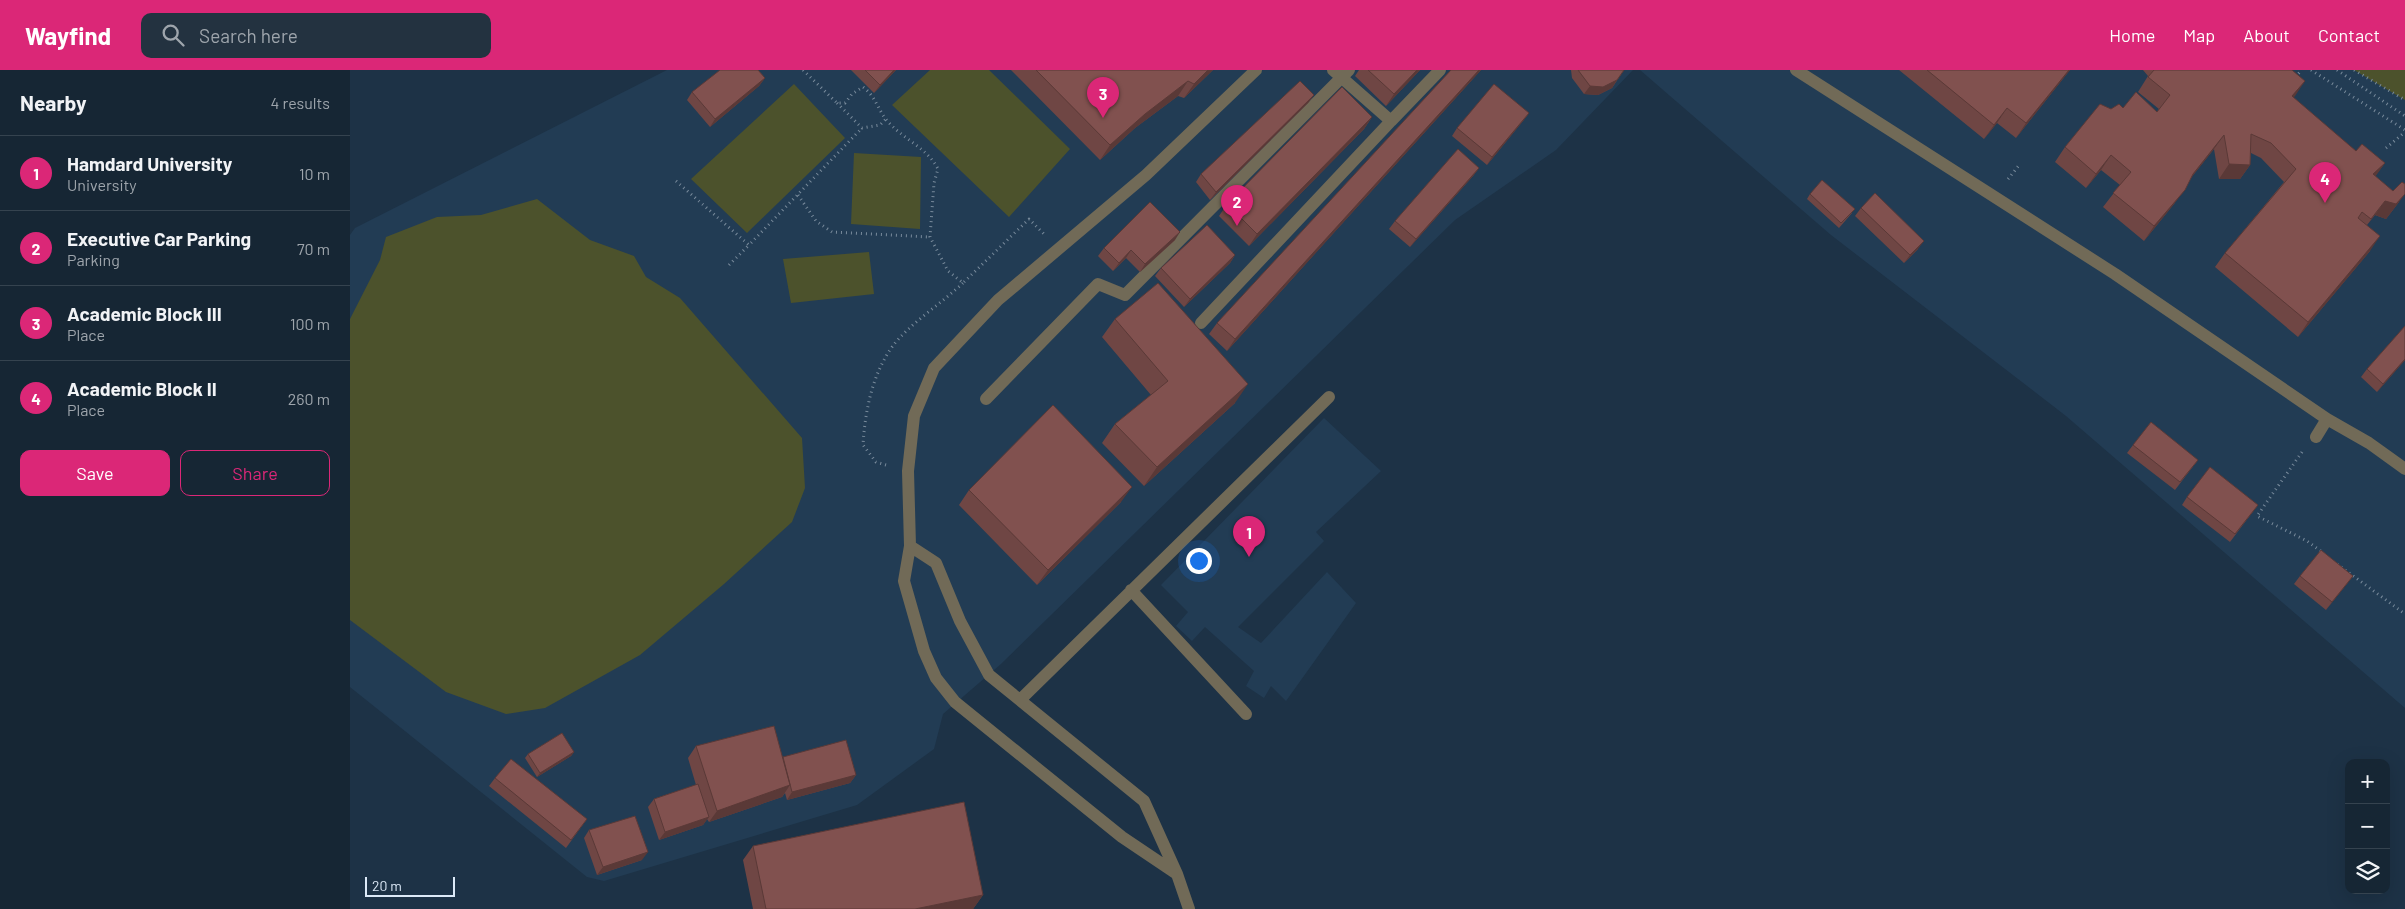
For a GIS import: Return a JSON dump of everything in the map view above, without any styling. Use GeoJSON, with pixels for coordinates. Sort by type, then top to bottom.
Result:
{"type":"FeatureCollection","features":[{"type":"Feature","properties":{"kind":"lane"},"geometry":{"type":"LineString","coordinates":[[1177,874],[1122,837],[950,696],[936,678],[924,651],[904,582],[910,546],[908,471],[914,416],[934,368],[998,300],[1146,175],[1256,70]]}},
{"type":"Feature","properties":{"kind":"lane"},"geometry":{"type":"LineString","coordinates":[[1201,323],[1440,70]]}},
{"type":"Feature","properties":{"kind":"lane"},"geometry":{"type":"LineString","coordinates":[[1796,70],[2115,274],[2327,419],[2369,443],[2405,469]]}},
{"type":"Feature","properties":{"kind":"lane"},"geometry":{"type":"LineString","coordinates":[[986,399],[1098,284],[1125,295],[1341,73],[1391,121]]}},
{"type":"Feature","properties":{"kind":"lane"},"geometry":{"type":"LineString","coordinates":[[1020,700],[1329,396]]}},
{"type":"Feature","properties":{"kind":"lane"},"geometry":{"type":"LineString","coordinates":[[2316,437],[2327,419]]}},
{"type":"Feature","properties":{"kind":"lane"},"geometry":{"type":"LineString","coordinates":[[910,546],[936,563],[960,621],[989,675],[1144,801],[1177,874],[1189,909]]}},
{"type":"Feature","properties":{"kind":"lane"},"geometry":{"type":"LineString","coordinates":[[1131,590],[1246,714]]}},
{"type":"Feature","properties":{"kind":"path"},"geometry":{"type":"LineString","coordinates":[[803,70],[837,103],[845,103],[852,94],[862,87],[872,94],[886,119],[933,160],[938,169],[934,183],[930,237],[948,272],[963,283]]}},
{"type":"Feature","properties":{"kind":"path"},"geometry":{"type":"LineString","coordinates":[[803,70],[862,128]]}},
{"type":"Feature","properties":{"kind":"path"},"geometry":{"type":"LineString","coordinates":[[2290,81],[2302,70]]}},
{"type":"Feature","properties":{"kind":"path"},"geometry":{"type":"LineString","coordinates":[[2311,70],[2405,131],[2386,148]]}},
{"type":"Feature","properties":{"kind":"path"},"geometry":{"type":"LineString","coordinates":[[2337,70],[2405,116]]}},
{"type":"Feature","properties":{"kind":"path"},"geometry":{"type":"LineString","coordinates":[[2354,70],[2405,100]]}},
{"type":"Feature","properties":{"kind":"path"},"geometry":{"type":"LineString","coordinates":[[729,265],[862,128],[880,125],[886,119]]}},
{"type":"Feature","properties":{"kind":"path"},"geometry":{"type":"LineString","coordinates":[[676,181],[749,245]]}},
{"type":"Feature","properties":{"kind":"path"},"geometry":{"type":"LineString","coordinates":[[798,194],[816,221],[832,232],[930,237]]}},
{"type":"Feature","properties":{"kind":"path"},"geometry":{"type":"LineString","coordinates":[[908,471],[876,462],[863,445],[868,403],[882,366],[892,346],[963,283],[1029,219]]}},
{"type":"Feature","properties":{"kind":"path"},"geometry":{"type":"LineString","coordinates":[[2316,437],[2292,464],[2280,487],[2257,516],[2307,541],[2328,557]]}},
{"type":"Feature","properties":{"kind":"path"},"geometry":{"type":"LineString","coordinates":[[2336,562],[2405,614]]}},
{"type":"Feature","properties":{"kind":"shaded area"},"geometry":{"type":"Polygon","coordinates":[[[667,70],[1633,70],[1556,150],[1455,220],[1001,664],[943,714],[934,749],[857,805],[604,881],[587,877],[350,687],[350,235],[355,228],[667,70]]]}},
{"type":"Feature","properties":{"kind":"shaded area"},"geometry":{"type":"Polygon","coordinates":[[[1640,70],[2405,70],[2405,708],[2066,416],[1831,235],[1640,70]]]}},
{"type":"Feature","properties":{"kind":"shaded area"},"geometry":{"type":"Polygon","coordinates":[[[1324,418],[1381,471],[1316,532],[1324,541],[1238,627],[1261,643],[1327,572],[1356,603],[1286,701],[1271,686],[1264,698],[1246,686],[1254,671],[1205,627],[1192,641],[1176,626],[1188,612],[1161,585],[1324,418]]]}},
{"type":"Feature","properties":{"kind":"green space"},"geometry":{"type":"Polygon","coordinates":[[[930,70],[989,70],[1070,149],[1009,217],[892,105],[930,70]]]}},
{"type":"Feature","properties":{"kind":"green space"},"geometry":{"type":"Polygon","coordinates":[[[2354,70],[2405,70],[2405,100],[2354,70]]]}},
{"type":"Feature","properties":{"kind":"green space"},"geometry":{"type":"Polygon","coordinates":[[[794,84],[845,138],[747,233],[691,179],[794,84]]]}},
{"type":"Feature","properties":{"kind":"green space"},"geometry":{"type":"Polygon","coordinates":[[[854,153],[921,157],[920,229],[851,224],[854,153]]]}},
{"type":"Feature","properties":{"kind":"green space"},"geometry":{"type":"Polygon","coordinates":[[[537,199],[590,240],[634,256],[646,277],[680,298],[802,438],[805,488],[792,522],[724,584],[640,655],[545,708],[506,714],[446,692],[350,620],[350,319],[380,260],[386,237],[437,217],[481,215],[537,199]]]}},
{"type":"Feature","properties":{"kind":"green space"},"geometry":{"type":"Polygon","coordinates":[[[869,252],[874,294],[791,303],[783,259],[869,252]]]}},
{"type":"Feature","properties":{"kind":"building"},"geometry":{"type":"Polygon","coordinates":[[[720,70],[758,70],[765,78],[715,119],[692,92],[720,70]]]}},
{"type":"Feature","properties":{"kind":"building"},"geometry":{"type":"Polygon","coordinates":[[[865,70],[894,70],[880,85],[865,70]]]}},
{"type":"Feature","properties":{"kind":"building"},"geometry":{"type":"Polygon","coordinates":[[[1036,70],[1208,70],[1194,84],[1188,81],[1145,114],[1110,145],[1036,70]]]}},
{"type":"Feature","properties":{"kind":"building"},"geometry":{"type":"Polygon","coordinates":[[[1368,70],[1417,70],[1394,94],[1368,70]]]}},
{"type":"Feature","properties":{"kind":"building"},"geometry":{"type":"Polygon","coordinates":[[[1451,70],[1479,70],[1235,339],[1217,323],[1451,70]]]}},
{"type":"Feature","properties":{"kind":"building"},"geometry":{"type":"Polygon","coordinates":[[[1578,70],[1624,70],[1617,80],[1603,87],[1590,86],[1578,70]]]}},
{"type":"Feature","properties":{"kind":"building"},"geometry":{"type":"Polygon","coordinates":[[[1927,70],[2069,70],[2026,123],[2007,108],[1994,125],[1927,70]]]}},
{"type":"Feature","properties":{"kind":"building"},"geometry":{"type":"Polygon","coordinates":[[[2154,70],[2292,70],[2305,81],[2292,96],[2356,151],[2362,144],[2385,163],[2373,174],[2393,191],[2402,182],[2405,184],[2405,194],[2396,204],[2385,201],[2371,219],[2362,212],[2358,218],[2380,236],[2308,322],[2225,253],[2296,169],[2271,143],[2251,134],[2250,165],[2229,164],[2224,135],[2193,174],[2185,190],[2154,226],[2113,193],[2131,172],[2111,155],[2096,174],[2065,147],[2100,104],[2111,109],[2119,104],[2123,108],[2136,92],[2157,112],[2170,95],[2148,77],[2154,70]]]}},
{"type":"Feature","properties":{"kind":"building"},"geometry":{"type":"Polygon","coordinates":[[[1300,81],[1314,95],[1216,192],[1201,174],[1300,81]]]}},
{"type":"Feature","properties":{"kind":"building"},"geometry":{"type":"Polygon","coordinates":[[[1494,84],[1529,113],[1492,157],[1457,128],[1494,84]]]}},
{"type":"Feature","properties":{"kind":"building"},"geometry":{"type":"Polygon","coordinates":[[[1342,87],[1372,117],[1257,234],[1227,204],[1342,87]]]}},
{"type":"Feature","properties":{"kind":"building"},"geometry":{"type":"Polygon","coordinates":[[[1458,149],[1479,168],[1416,239],[1395,221],[1458,149]]]}},
{"type":"Feature","properties":{"kind":"building"},"geometry":{"type":"Polygon","coordinates":[[[1822,180],[1855,209],[1841,223],[1810,194],[1822,180]]]}},
{"type":"Feature","properties":{"kind":"building"},"geometry":{"type":"Polygon","coordinates":[[[1875,193],[1924,241],[1910,255],[1861,208],[1875,193]]]}},
{"type":"Feature","properties":{"kind":"building"},"geometry":{"type":"Polygon","coordinates":[[[1150,202],[1180,232],[1145,264],[1131,250],[1119,263],[1104,248],[1150,202]]]}},
{"type":"Feature","properties":{"kind":"building"},"geometry":{"type":"Polygon","coordinates":[[[1207,225],[1235,255],[1190,299],[1161,268],[1207,225]]]}},
{"type":"Feature","properties":{"kind":"building"},"geometry":{"type":"Polygon","coordinates":[[[1158,283],[1248,384],[1157,467],[1115,424],[1168,381],[1115,319],[1158,283]]]}},
{"type":"Feature","properties":{"kind":"building"},"geometry":{"type":"Polygon","coordinates":[[[2405,326],[2405,359],[2383,384],[2367,369],[2405,326]]]}},
{"type":"Feature","properties":{"kind":"building"},"geometry":{"type":"Polygon","coordinates":[[[1053,405],[1132,487],[1048,570],[969,490],[1053,405]]]}},
{"type":"Feature","properties":{"kind":"building"},"geometry":{"type":"Polygon","coordinates":[[[2151,422],[2198,460],[2180,482],[2133,445],[2151,422]]]}},
{"type":"Feature","properties":{"kind":"building"},"geometry":{"type":"Polygon","coordinates":[[[2210,467],[2258,505],[2235,534],[2187,497],[2210,467]]]}},
{"type":"Feature","properties":{"kind":"building"},"geometry":{"type":"Polygon","coordinates":[[[2321,550],[2353,576],[2332,602],[2300,576],[2321,550]]]}},
{"type":"Feature","properties":{"kind":"building"},"geometry":{"type":"Polygon","coordinates":[[[774,726],[790,785],[717,811],[696,746],[774,726]]]}},
{"type":"Feature","properties":{"kind":"building"},"geometry":{"type":"Polygon","coordinates":[[[562,733],[574,752],[540,773],[528,754],[562,733]]]}},
{"type":"Feature","properties":{"kind":"building"},"geometry":{"type":"Polygon","coordinates":[[[846,740],[856,775],[792,792],[783,757],[846,740]]]}},
{"type":"Feature","properties":{"kind":"building"},"geometry":{"type":"Polygon","coordinates":[[[511,759],[587,819],[571,840],[495,778],[511,759]]]}},
{"type":"Feature","properties":{"kind":"building"},"geometry":{"type":"Polygon","coordinates":[[[698,784],[709,817],[665,832],[654,799],[698,784]]]}},
{"type":"Feature","properties":{"kind":"building"},"geometry":{"type":"Polygon","coordinates":[[[964,802],[983,895],[915,909],[766,909],[753,846],[964,802]]]}},
{"type":"Feature","properties":{"kind":"building"},"geometry":{"type":"Polygon","coordinates":[[[635,816],[648,852],[603,867],[589,830],[635,816]]]}},
{"type":"Feature","properties":{"kind":"place","name":"Academic Block III"},"geometry":{"type":"Point","coordinates":[1103,118]}},
{"type":"Feature","properties":{"kind":"place","name":"Academic Block II"},"geometry":{"type":"Point","coordinates":[2325,203]}},
{"type":"Feature","properties":{"kind":"place","name":"Executive Car Parking"},"geometry":{"type":"Point","coordinates":[1237,226]}},
{"type":"Feature","properties":{"kind":"place","name":"Hamdard University"},"geometry":{"type":"Point","coordinates":[1249,557]}}]}
